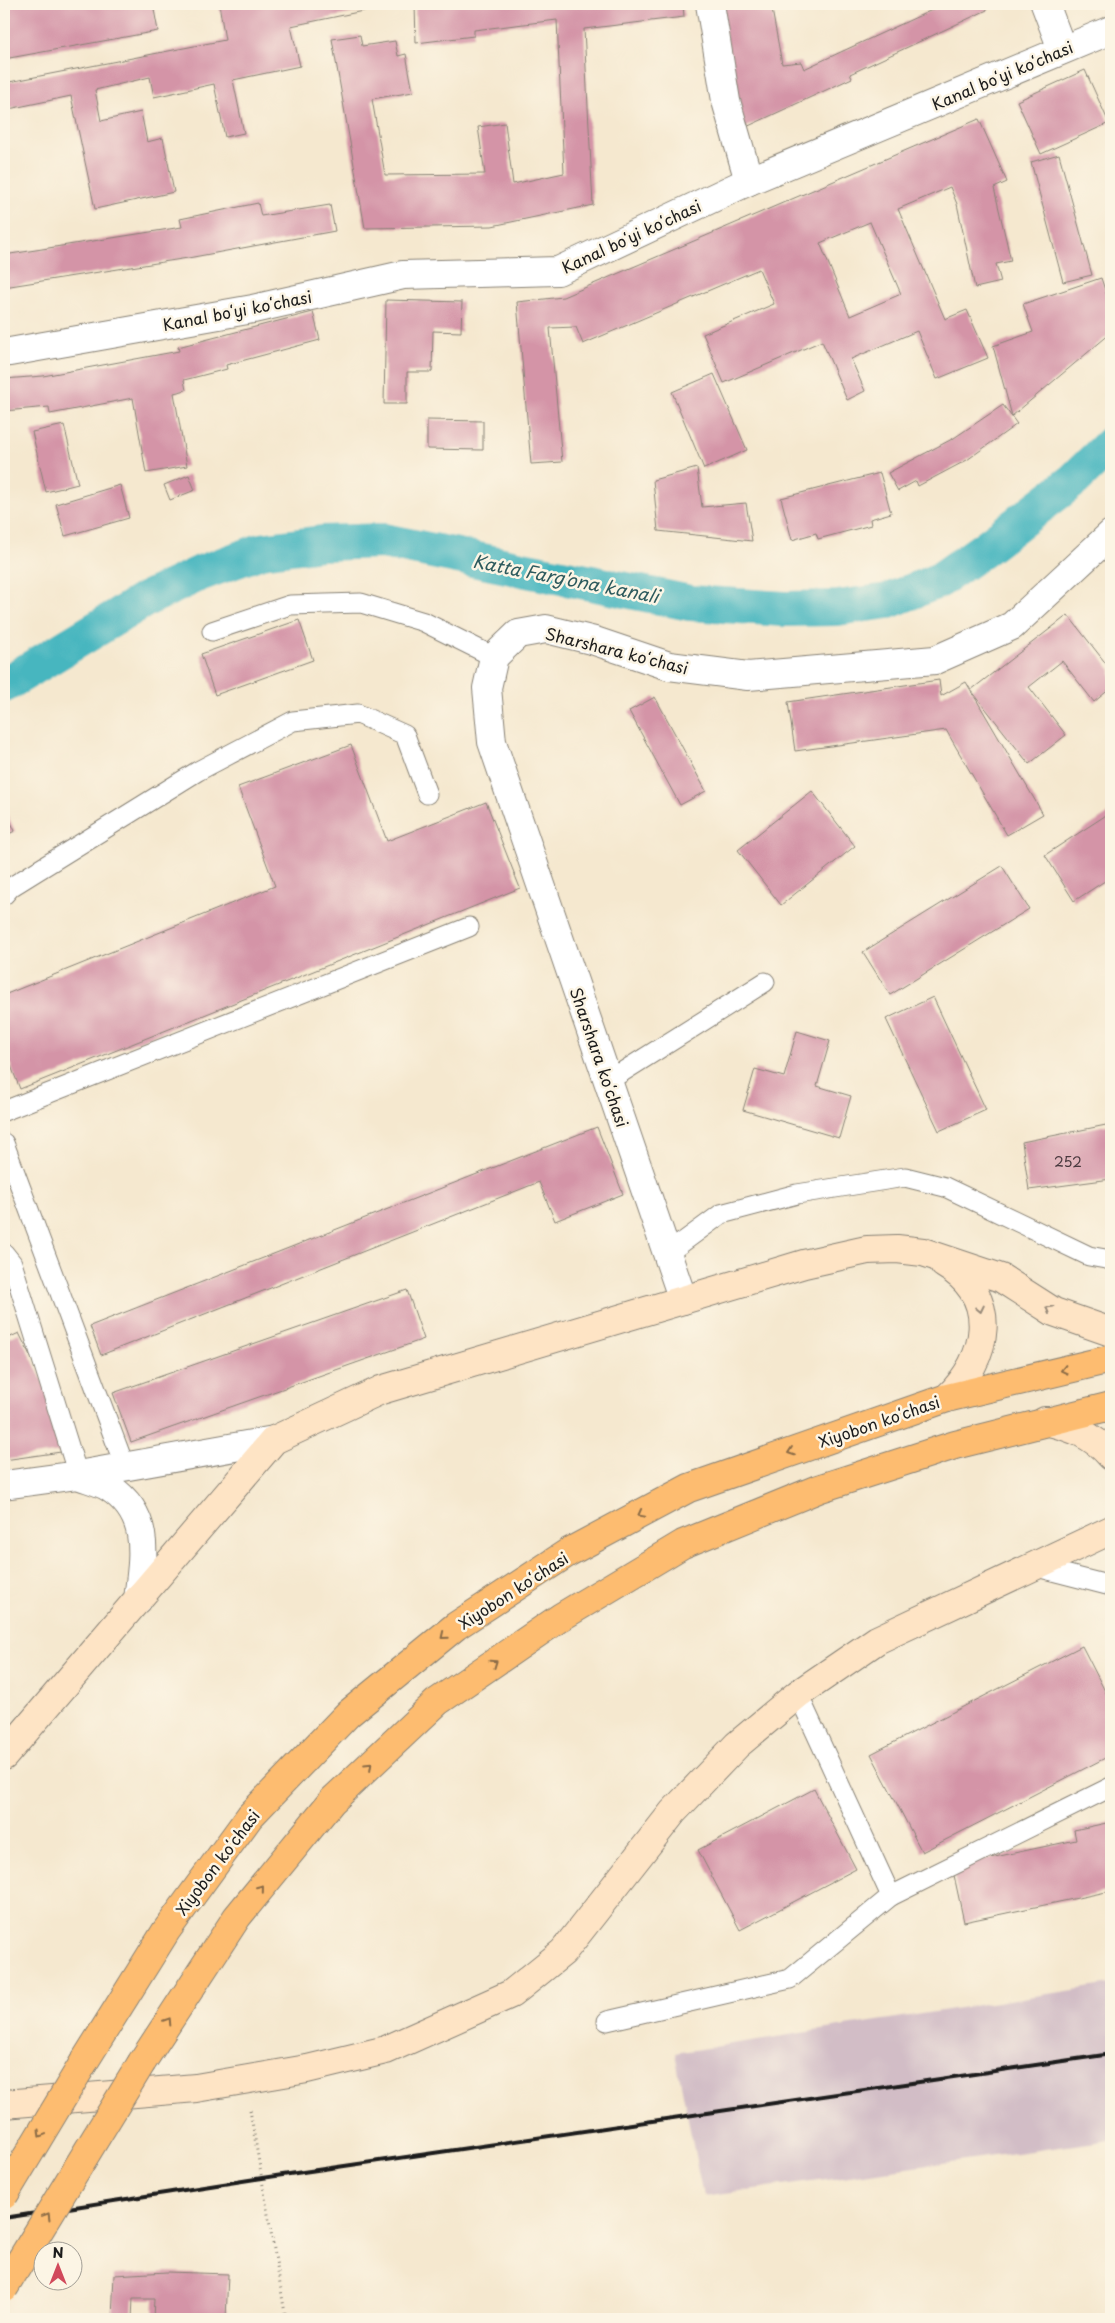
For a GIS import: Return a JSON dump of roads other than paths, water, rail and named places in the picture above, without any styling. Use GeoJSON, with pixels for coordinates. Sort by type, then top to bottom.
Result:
{"type":"FeatureCollection","features":[{"type":"Feature","properties":{"kind":"main road"},"geometry":{"type":"LineString","coordinates":[[4,1756],[274,1440],[381,1390],[804,1264],[867,1250],[897,1249],[923,1252],[1001,1278],[1054,1312],[1111,1332]]}},
{"type":"Feature","properties":{"kind":"main road"},"geometry":{"type":"LineString","coordinates":[[923,1252],[950,1267],[971,1286],[980,1305],[982,1325],[981,1346],[962,1383],[947,1398]]}},
{"type":"Feature","properties":{"kind":"main road","name":"Xiyobon koʻchasi"},"geometry":{"type":"LineString","coordinates":[[4,2195],[166,1931],[250,1816],[348,1714],[456,1626],[569,1552],[689,1488],[947,1398],[1111,1358]]}},
{"type":"Feature","properties":{"kind":"main road"},"geometry":{"type":"LineString","coordinates":[[4,2288],[142,2062],[237,1917],[332,1801],[437,1702],[561,1617],[683,1544],[818,1489],[955,1445],[1111,1406]]}},
{"type":"Feature","properties":{"kind":"main road"},"geometry":{"type":"LineString","coordinates":[[1045,1421],[1067,1426],[1088,1435],[1111,1456]]}},
{"type":"Feature","properties":{"kind":"main road"},"geometry":{"type":"LineString","coordinates":[[4,2104],[196,2088],[307,2068],[386,2050],[510,1994],[563,1952],[673,1812],[737,1745],[798,1694],[877,1640],[1109,1529]]}},
{"type":"Feature","properties":{"kind":"street"},"geometry":{"type":"LineString","coordinates":[[710,4],[726,101],[749,181]]}},
{"type":"Feature","properties":{"kind":"street"},"geometry":{"type":"LineString","coordinates":[[1046,4],[1062,49]]}},
{"type":"Feature","properties":{"kind":"street","name":"Kanal boʻyi koʻchasi"},"geometry":{"type":"LineString","coordinates":[[4,353],[253,308],[402,275],[558,271],[749,181],[1111,30]]}},
{"type":"Feature","properties":{"kind":"street","name":"Sharshara koʻchasi"},"geometry":{"type":"LineString","coordinates":[[683,1300],[492,742],[487,688],[494,657],[518,634],[546,628],[595,641],[669,666],[748,676],[935,660],[1012,626],[1111,534]]}},
{"type":"Feature","properties":{"kind":"street"},"geometry":{"type":"LineString","coordinates":[[4,1485],[78,1475],[274,1440]]}},
{"type":"Feature","properties":{"kind":"street"},"geometry":{"type":"LineString","coordinates":[[78,1475],[110,1488],[137,1514],[144,1550],[138,1600]]}},
{"type":"Feature","properties":{"kind":"lane"},"geometry":{"type":"LineString","coordinates":[[212,631],[290,605],[361,603],[424,622],[494,657]]}},
{"type":"Feature","properties":{"kind":"lane"},"geometry":{"type":"LineString","coordinates":[[4,895],[11,887],[198,771],[293,721],[358,714],[405,735],[427,794]]}},
{"type":"Feature","properties":{"kind":"lane"},"geometry":{"type":"LineString","coordinates":[[4,1112],[469,927]]}},
{"type":"Feature","properties":{"kind":"lane"},"geometry":{"type":"LineString","coordinates":[[608,1080],[765,982]]}},
{"type":"Feature","properties":{"kind":"lane"},"geometry":{"type":"LineString","coordinates":[[4,1143],[125,1466]]}},
{"type":"Feature","properties":{"kind":"lane"},"geometry":{"type":"LineString","coordinates":[[668,1253],[721,1214],[797,1194],[905,1178],[945,1187],[1089,1256],[1111,1260]]}},
{"type":"Feature","properties":{"kind":"lane"},"geometry":{"type":"LineString","coordinates":[[4,1253],[12,1263],[78,1475]]}},
{"type":"Feature","properties":{"kind":"lane"},"geometry":{"type":"LineString","coordinates":[[1033,1566],[1111,1586]]}},
{"type":"Feature","properties":{"kind":"lane"},"geometry":{"type":"LineString","coordinates":[[798,1694],[891,1896]]}},
{"type":"Feature","properties":{"kind":"lane"},"geometry":{"type":"LineString","coordinates":[[607,2021],[790,1979],[891,1896],[1111,1787]]}},
{"type":"Feature","properties":{"kind":"waterway","name":"Katta Farg'ona kanali"},"geometry":{"type":"LineString","coordinates":[[4,685],[146,599],[201,573],[261,551],[322,543],[383,541],[690,603],[785,609],[837,608],[888,601],[940,580],[1074,480],[1111,444]]}},
{"type":"Feature","properties":{"kind":"railway"},"geometry":{"type":"LineString","coordinates":[[4,2218],[262,2178],[1111,2054]]}}]}
